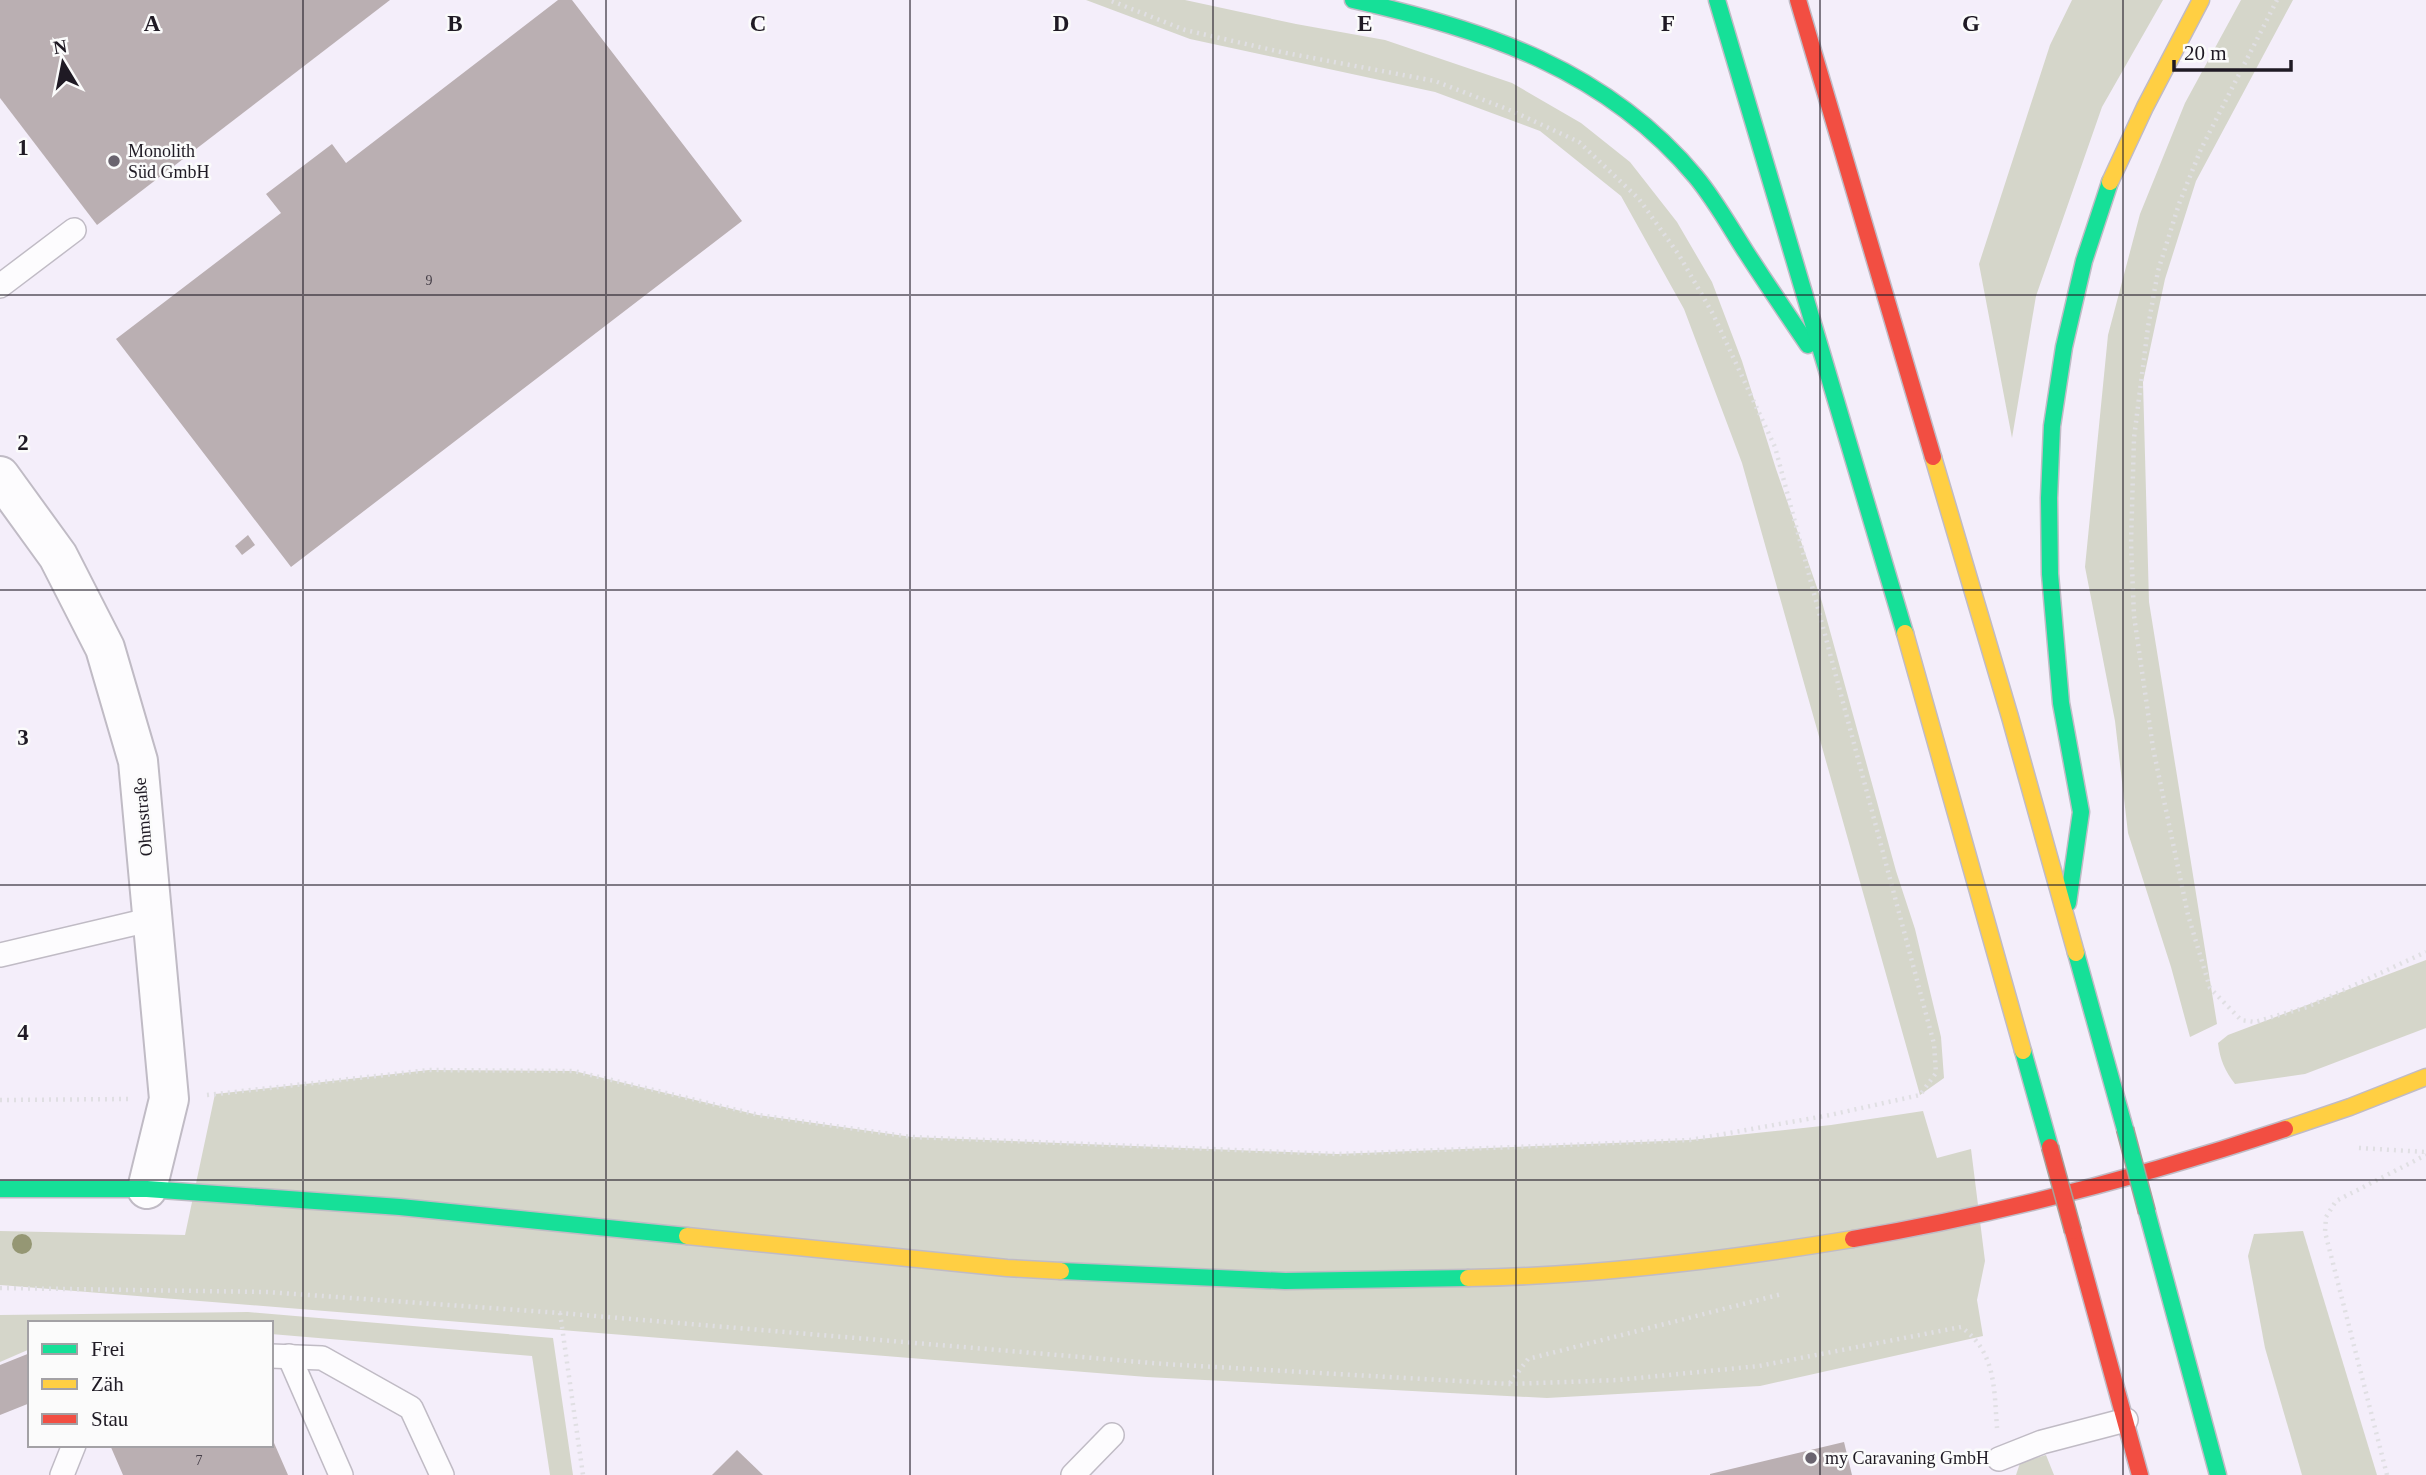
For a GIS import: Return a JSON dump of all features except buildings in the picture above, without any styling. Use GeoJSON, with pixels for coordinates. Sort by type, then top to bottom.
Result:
{"type":"FeatureCollection","features":[{"type":"Feature","properties":{"kind":"main road"},"geometry":{"type":"LineString","coordinates":[[1353,0],[1455,24],[1516,46],[1577,75],[1636,117],[1685,165],[1720,208],[1831,379]]}},
{"type":"Feature","properties":{"kind":"main road"},"geometry":{"type":"LineString","coordinates":[[1717,0],[1936,739],[2140,1475]]}},
{"type":"Feature","properties":{"kind":"main road"},"geometry":{"type":"LineString","coordinates":[[1798,0],[2007,704],[2218,1475]]}},
{"type":"Feature","properties":{"kind":"main road"},"geometry":{"type":"LineString","coordinates":[[2066,919],[2081,812],[2061,703],[2050,574],[2052,426],[2064,347],[2084,261],[2111,180],[2145,107],[2202,0]]}},
{"type":"Feature","properties":{"kind":"main road"},"geometry":{"type":"LineString","coordinates":[[0,1189],[147,1189],[400,1207],[1007,1268],[1285,1281],[1517,1277],[1637,1269],[1757,1255],[1997,1210],[2110,1183],[2207,1155],[2350,1107],[2426,1077]]}},
{"type":"Feature","properties":{"kind":"street","name":"Ohmstraße"},"geometry":{"type":"LineString","coordinates":[[0,476],[58,556],[105,648],[138,761],[169,1099],[147,1189]]}},
{"type":"Feature","properties":{"kind":"lane"},"geometry":{"type":"LineString","coordinates":[[0,286],[74,230]]}},
{"type":"Feature","properties":{"kind":"lane"},"geometry":{"type":"LineString","coordinates":[[0,955],[153,919]]}},
{"type":"Feature","properties":{"kind":"lane"},"geometry":{"type":"LineString","coordinates":[[341,1475],[280,1356],[322,1358],[411,1408],[442,1475]]}},
{"type":"Feature","properties":{"kind":"lane"},"geometry":{"type":"LineString","coordinates":[[1999,1459],[2042,1442],[2126,1420]]}},
{"type":"Feature","properties":{"kind":"lane"},"geometry":{"type":"LineString","coordinates":[[1073,1475],[1112,1435]]}},
{"type":"Feature","properties":{"kind":"lane"},"geometry":{"type":"LineString","coordinates":[[62,1475],[73,1447]]}},
{"type":"Feature","properties":{"kind":"path"},"geometry":{"type":"LineString","coordinates":[[0,1101],[169,1099],[429,1070],[575,1071],[758,1115],[912,1137],[1337,1154],[1690,1140],[1830,1115],[1920,1095],[1936,1073],[1934,1044],[1775,447],[1713,314],[1679,255],[1639,199],[1578,142],[1512,111],[1436,82],[1185,30],[1109,0]]}},
{"type":"Feature","properties":{"kind":"path"},"geometry":{"type":"LineString","coordinates":[[2277,0],[2201,149],[2179,204],[2158,271],[2148,327],[2134,438],[2131,543],[2134,616],[2153,748],[2188,915],[2210,988],[2241,1020],[2255,1022],[2307,1007],[2426,952]]}},
{"type":"Feature","properties":{"kind":"path"},"geometry":{"type":"LineString","coordinates":[[2387,1475],[2325,1232],[2326,1217],[2336,1202],[2426,1155]]}},
{"type":"Feature","properties":{"kind":"path"},"geometry":{"type":"LineString","coordinates":[[0,1288],[267,1292],[560,1313],[1164,1364],[1510,1384],[1618,1380],[1759,1366],[1961,1327],[1976,1338],[1993,1374],[1999,1459]]}},
{"type":"Feature","properties":{"kind":"path"},"geometry":{"type":"LineString","coordinates":[[560,1313],[583,1475]]}},
{"type":"Feature","properties":{"kind":"shaded area"},"geometry":{"type":"Polygon","coordinates":[[[1086,0],[1185,0],[1385,40],[1512,83],[1581,123],[1630,162],[1677,222],[1712,282],[1742,361],[1822,602],[1896,871],[1915,929],[1941,1037],[1944,1078],[1920,1095],[1742,463],[1684,309],[1621,196],[1540,131],[1435,92],[1190,39],[1086,0]]]}},
{"type":"Feature","properties":{"kind":"shaded area"},"geometry":{"type":"Polygon","coordinates":[[[2072,0],[2163,0],[2102,107],[2036,296],[2012,438],[1979,264],[2050,45],[2072,0]]]}},
{"type":"Feature","properties":{"kind":"shaded area"},"geometry":{"type":"Polygon","coordinates":[[[2241,0],[2293,0],[2196,181],[2165,279],[2143,382],[2149,602],[2217,1024],[2190,1037],[2171,967],[2128,833],[2115,721],[2085,567],[2108,335],[2140,214],[2185,103],[2241,0]]]}},
{"type":"Feature","properties":{"kind":"shaded area"},"geometry":{"type":"Polygon","coordinates":[[[2426,960],[2426,1028],[2305,1074],[2235,1084],[2226,1070],[2218,1043],[2228,1035],[2426,960]]]}},
{"type":"Feature","properties":{"kind":"shaded area"},"geometry":{"type":"Polygon","coordinates":[[[429,1070],[574,1071],[758,1115],[912,1137],[1337,1154],[1690,1140],[1831,1125],[1923,1111],[1937,1158],[1971,1149],[1985,1261],[1977,1300],[1983,1336],[1760,1386],[1547,1398],[1147,1377],[0,1285],[0,1231],[185,1235],[215,1094],[429,1070]]]}},
{"type":"Feature","properties":{"kind":"shaded area"},"geometry":{"type":"Polygon","coordinates":[[[2303,1231],[2377,1475],[2302,1475],[2265,1348],[2248,1256],[2254,1234],[2303,1231]]]}},
{"type":"Feature","properties":{"kind":"shaded area"},"geometry":{"type":"Polygon","coordinates":[[[248,1312],[553,1338],[573,1475],[550,1475],[532,1356],[273,1334],[273,1321],[28,1321],[28,1350],[0,1362],[0,1315],[248,1312]]]}},
{"type":"Feature","properties":{"kind":"shaded area"},"geometry":{"type":"Polygon","coordinates":[[[2046,1455],[2054,1475],[2016,1475],[2020,1463],[2046,1455]]]}},
{"type":"Feature","properties":{"kind":"traffic: fast"},"geometry":{"type":"LineString","coordinates":[[1353,0],[1449,25],[1496,41],[1540,59],[1623,108],[1661,140],[1696,177],[1808,345]]}},
{"type":"Feature","properties":{"kind":"traffic: fast"},"geometry":{"type":"LineString","coordinates":[[1717,0],[1905,633]]}},
{"type":"Feature","properties":{"kind":"traffic: fast"},"geometry":{"type":"LineString","coordinates":[[2068,903],[2081,812],[2061,703],[2050,574],[2052,426],[2064,347],[2084,261],[2110,182]]}},
{"type":"Feature","properties":{"kind":"traffic: fast"},"geometry":{"type":"LineString","coordinates":[[2076,953],[2125,1129]]}},
{"type":"Feature","properties":{"kind":"traffic: fast"},"geometry":{"type":"LineString","coordinates":[[2023,1051],[2050,1147]]}},
{"type":"Feature","properties":{"kind":"traffic: fast"},"geometry":{"type":"LineString","coordinates":[[2125,1129],[2147,1212]]}},
{"type":"Feature","properties":{"kind":"traffic: fast"},"geometry":{"type":"LineString","coordinates":[[0,1189],[147,1189],[400,1207],[687,1236]]}},
{"type":"Feature","properties":{"kind":"traffic: fast"},"geometry":{"type":"LineString","coordinates":[[2147,1212],[2218,1475]]}},
{"type":"Feature","properties":{"kind":"traffic: fast"},"geometry":{"type":"LineString","coordinates":[[1061,1271],[1285,1281],[1468,1278]]}},
{"type":"Feature","properties":{"kind":"traffic: slow"},"geometry":{"type":"LineString","coordinates":[[2110,182],[2145,107],[2201,0]]}},
{"type":"Feature","properties":{"kind":"traffic: slow"},"geometry":{"type":"LineString","coordinates":[[1933,457],[2076,953]]}},
{"type":"Feature","properties":{"kind":"traffic: slow"},"geometry":{"type":"LineString","coordinates":[[1905,633],[2023,1051]]}},
{"type":"Feature","properties":{"kind":"traffic: slow"},"geometry":{"type":"LineString","coordinates":[[2285,1129],[2426,1077]]}},
{"type":"Feature","properties":{"kind":"traffic: slow"},"geometry":{"type":"LineString","coordinates":[[687,1236],[1061,1271]]}},
{"type":"Feature","properties":{"kind":"traffic: slow"},"geometry":{"type":"LineString","coordinates":[[1468,1278],[1661,1266],[1853,1239]]}},
{"type":"Feature","properties":{"kind":"traffic: jam"},"geometry":{"type":"LineString","coordinates":[[1798,0],[1933,457]]}},
{"type":"Feature","properties":{"kind":"traffic: jam"},"geometry":{"type":"LineString","coordinates":[[1853,1239],[2017,1206],[2179,1162],[2285,1129]]}},
{"type":"Feature","properties":{"kind":"traffic: jam"},"geometry":{"type":"LineString","coordinates":[[2050,1147],[2073,1231]]}},
{"type":"Feature","properties":{"kind":"traffic: jam"},"geometry":{"type":"LineString","coordinates":[[2073,1231],[2140,1475]]}},
{"type":"Feature","properties":{"kind":"place","name":"Monolith Süd GmbH"},"geometry":{"type":"Point","coordinates":[114,161]}},
{"type":"Feature","properties":{"kind":"place","name":"my Caravaning GmbH"},"geometry":{"type":"Point","coordinates":[1811,1458]}}]}
